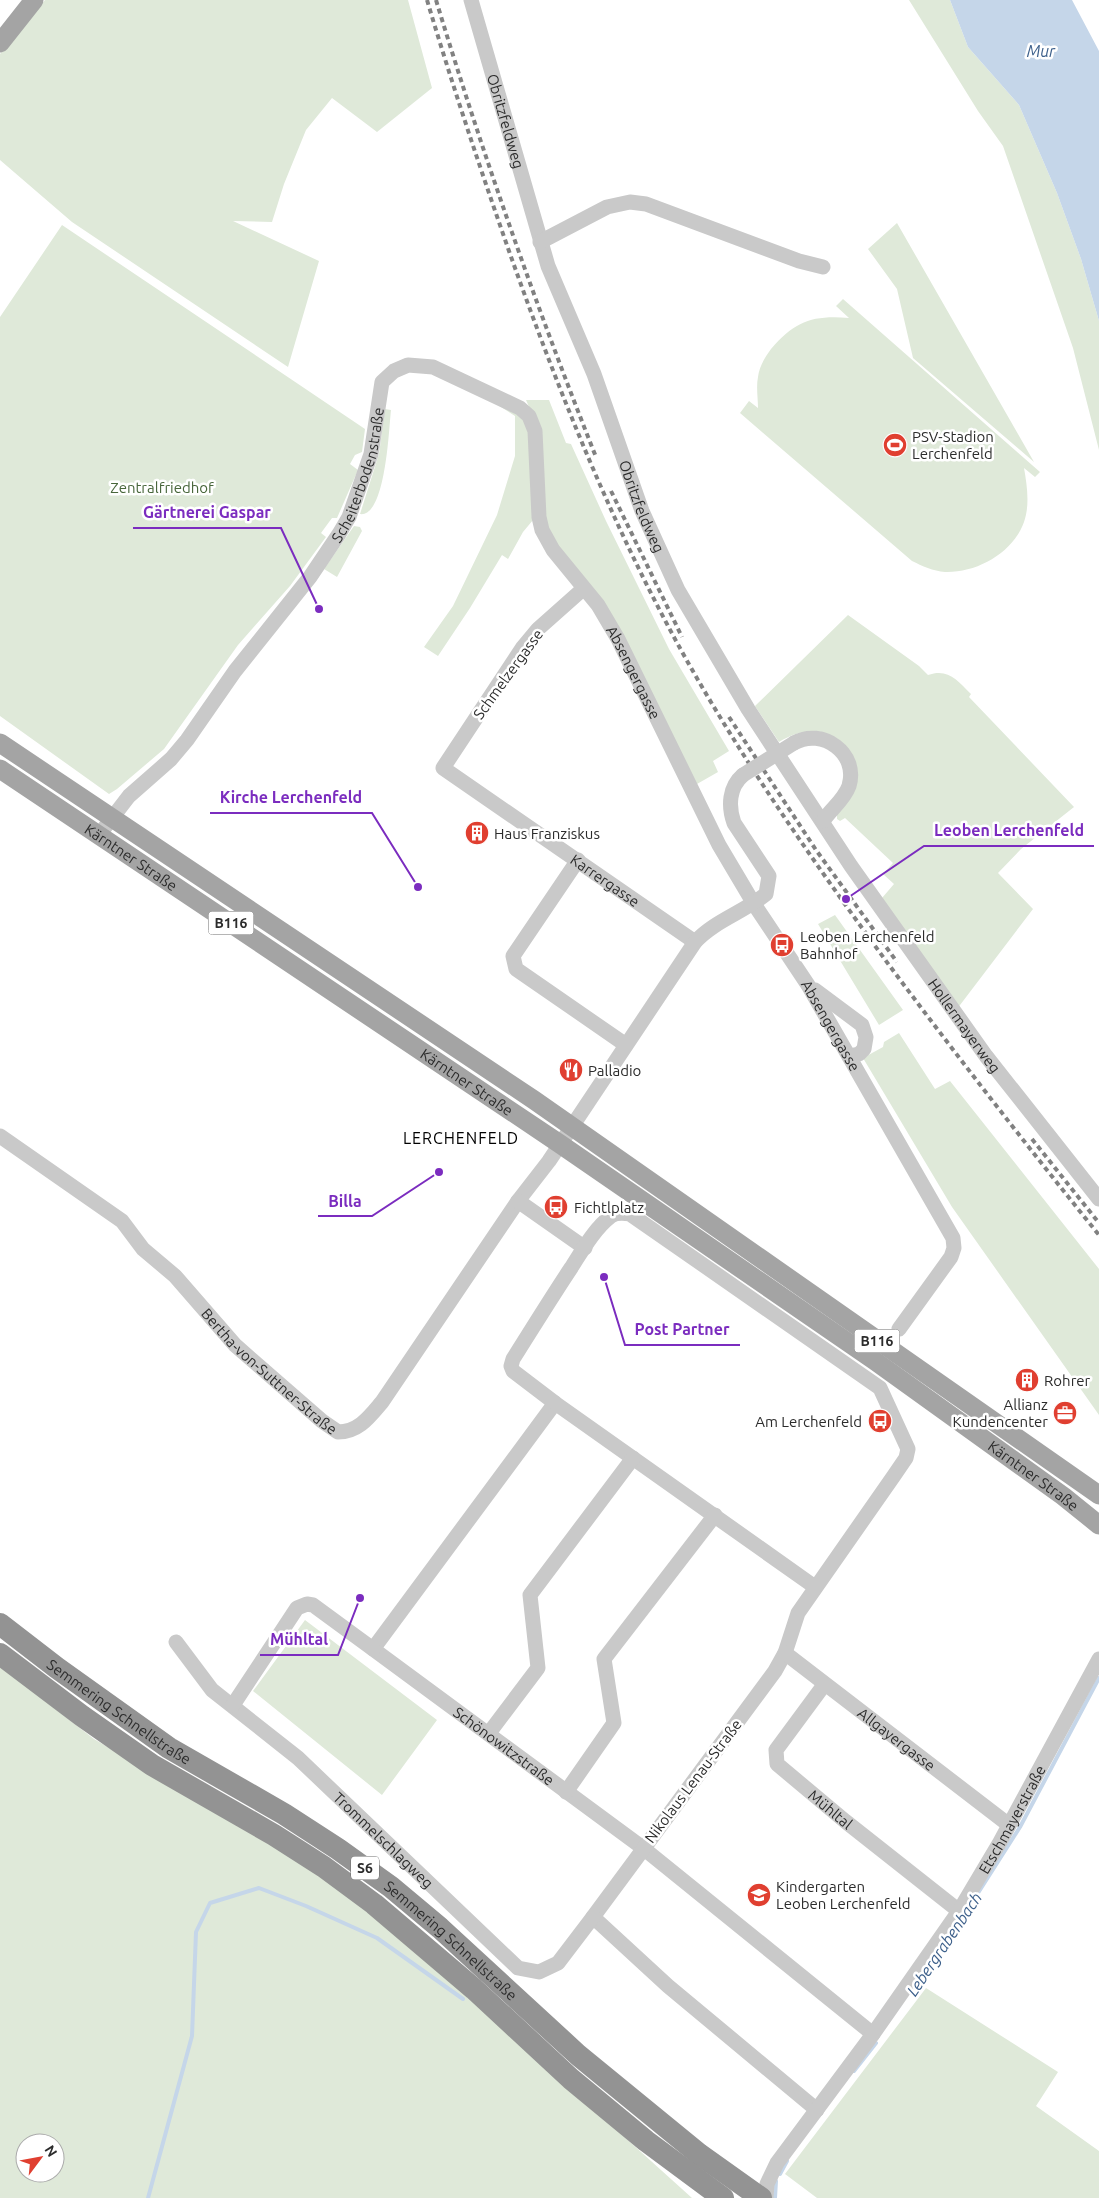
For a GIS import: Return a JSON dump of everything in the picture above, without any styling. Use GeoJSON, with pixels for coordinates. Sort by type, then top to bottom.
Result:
{"type":"FeatureCollection","features":[{"type":"Feature","properties":{"kind":"highway","name":"Semmering Schnellstraße"},"geometry":{"type":"LineString","coordinates":[[0,1624],[169,1748],[284,1814],[338,1849],[391,1887],[440,1928],[578,2055],[699,2154],[760,2196]]}},
{"type":"Feature","properties":{"kind":"highway","name":"Semmering Schnellstraße"},"geometry":{"type":"LineString","coordinates":[[0,1654],[82,1716],[152,1765],[274,1835],[324,1867],[366,1898],[474,1989],[571,2079],[646,2141],[723,2198]]}},
{"type":"Feature","properties":{"kind":"main road"},"geometry":{"type":"LineString","coordinates":[[0,43],[34,0]]}},
{"type":"Feature","properties":{"kind":"main road","name":"Kärntner Straße"},"geometry":{"type":"LineString","coordinates":[[0,743],[112,817],[238,896],[880,1343],[1048,1457],[1099,1495]]}},
{"type":"Feature","properties":{"kind":"main road","name":"Kärntner Straße"},"geometry":{"type":"LineString","coordinates":[[0,769],[560,1144],[875,1361],[1063,1496],[1099,1525]]}},
{"type":"Feature","properties":{"kind":"street","name":"Obritzfeldweg"},"geometry":{"type":"LineString","coordinates":[[471,0],[540,242],[556,289],[594,374],[642,511],[678,590],[748,709],[788,772],[823,821]]}},
{"type":"Feature","properties":{"kind":"street"},"geometry":{"type":"LineString","coordinates":[[540,242],[607,207],[630,202],[646,204],[799,261],[823,267]]}},
{"type":"Feature","properties":{"kind":"street","name":"Scheiterbodenstraße"},"geometry":{"type":"LineString","coordinates":[[99,835],[130,796],[171,759],[187,740],[235,671],[310,577],[339,534],[349,517],[371,454],[382,382],[394,371],[408,365],[433,367],[486,390],[520,408],[529,416],[535,431],[539,518],[542,530],[553,550],[584,589]]}},
{"type":"Feature","properties":{"kind":"street","name":"Schmelzergasse"},"geometry":{"type":"LineString","coordinates":[[443,768],[523,647],[538,629],[584,589]]}},
{"type":"Feature","properties":{"kind":"street","name":"Absengergasse"},"geometry":{"type":"LineString","coordinates":[[584,589],[598,605],[618,639],[719,845],[754,904],[808,985],[953,1238],[954,1248],[951,1256],[899,1329]]}},
{"type":"Feature","properties":{"kind":"street"},"geometry":{"type":"LineString","coordinates":[[815,1587],[555,1403],[511,1368],[512,1362],[584,1248],[518,1201],[560,1144],[695,942],[704,932],[754,904],[766,894],[769,876],[734,823],[731,815],[732,790],[743,775],[794,743],[807,738],[823,739],[838,747],[848,760],[850,777],[846,793],[823,821]]}},
{"type":"Feature","properties":{"kind":"street","name":"Karrergasse"},"geometry":{"type":"LineString","coordinates":[[443,768],[695,942]]}},
{"type":"Feature","properties":{"kind":"street","name":"Hollermayerweg"},"geometry":{"type":"LineString","coordinates":[[823,821],[851,866],[986,1056],[1099,1199]]}},
{"type":"Feature","properties":{"kind":"street"},"geometry":{"type":"LineString","coordinates":[[578,860],[513,956],[513,962],[516,968],[626,1045]]}},
{"type":"Feature","properties":{"kind":"street"},"geometry":{"type":"LineString","coordinates":[[808,985],[862,1025],[866,1037],[864,1048],[860,1054],[850,1056]]}},
{"type":"Feature","properties":{"kind":"street","name":"Bertha-von-Suttner-Straße"},"geometry":{"type":"LineString","coordinates":[[0,1136],[122,1221],[143,1249],[175,1276],[235,1344],[322,1421],[338,1432],[354,1429],[368,1419],[382,1402],[518,1201]]}},
{"type":"Feature","properties":{"kind":"street","name":"Nikolaus Lenau-Straße"},"geometry":{"type":"LineString","coordinates":[[584,1248],[611,1217],[620,1213],[630,1214],[880,1388],[908,1446],[908,1453],[893,1477],[798,1613],[785,1653],[770,1678],[593,1917]]}},
{"type":"Feature","properties":{"kind":"street"},"geometry":{"type":"LineString","coordinates":[[373,1650],[555,1403]]}},
{"type":"Feature","properties":{"kind":"street"},"geometry":{"type":"LineString","coordinates":[[489,1733],[538,1668],[530,1595],[633,1458]]}},
{"type":"Feature","properties":{"kind":"street"},"geometry":{"type":"LineString","coordinates":[[566,1792],[614,1723],[604,1658],[715,1515]]}},
{"type":"Feature","properties":{"kind":"street","name":"Schönowitzstraße"},"geometry":{"type":"LineString","coordinates":[[233,1706],[297,1608],[302,1605],[312,1605],[489,1733],[643,1848],[873,2034]]}},
{"type":"Feature","properties":{"kind":"street","name":"Trommelschlagweg"},"geometry":{"type":"LineString","coordinates":[[176,1642],[212,1690],[298,1758],[518,1968],[539,1972],[558,1963],[593,1917]]}},
{"type":"Feature","properties":{"kind":"street","name":"Allgayergasse"},"geometry":{"type":"LineString","coordinates":[[785,1653],[824,1685],[1010,1825]]}},
{"type":"Feature","properties":{"kind":"street","name":"Etschmayerstraße"},"geometry":{"type":"LineString","coordinates":[[760,2196],[777,2163],[873,2034],[959,1911],[1010,1825],[1099,1659]]}},
{"type":"Feature","properties":{"kind":"street","name":"Mühltal"},"geometry":{"type":"LineString","coordinates":[[824,1685],[776,1750],[777,1764],[845,1821],[959,1911]]}},
{"type":"Feature","properties":{"kind":"street"},"geometry":{"type":"LineString","coordinates":[[593,1917],[668,1986],[818,2110]]}},
{"type":"Feature","properties":{"kind":"green space"},"geometry":{"type":"Polygon","coordinates":[[[45,0],[408,0],[432,88],[377,132],[332,98],[306,130],[284,184],[272,222],[233,221],[319,261],[288,367],[72,222],[0,160],[0,54],[45,0]]]}},
{"type":"Feature","properties":{"kind":"green space"},"geometry":{"type":"Polygon","coordinates":[[[909,0],[950,0],[968,47],[1019,105],[1057,193],[1081,259],[1099,321],[1099,450],[1073,348],[1003,146],[978,111],[909,0]]]}},
{"type":"Feature","properties":{"kind":"green space"},"geometry":{"type":"Polygon","coordinates":[[[897,223],[1034,462],[913,358],[897,289],[868,249],[897,223]]]}},
{"type":"Feature","properties":{"kind":"green space","name":"Zentralfriedhof"},"geometry":{"type":"Polygon","coordinates":[[[62,225],[365,429],[362,452],[355,455],[350,464],[358,470],[337,518],[332,518],[321,533],[326,537],[290,586],[238,645],[164,749],[109,794],[0,716],[0,317],[62,225]]]}},
{"type":"Feature","properties":{"kind":"green space"},"geometry":{"type":"Polygon","coordinates":[[[843,299],[1040,472],[1035,477],[1024,468],[1027,502],[1024,522],[1012,543],[992,559],[969,569],[945,572],[912,561],[740,413],[749,401],[758,408],[757,385],[759,373],[771,349],[788,332],[806,322],[825,318],[849,318],[836,306],[843,299]]]}},
{"type":"Feature","properties":{"kind":"green space"},"geometry":{"type":"Polygon","coordinates":[[[457,379],[528,421],[533,520],[523,532],[508,559],[502,555],[438,656],[424,647],[453,606],[497,515],[515,456],[515,416],[457,379]]]}},
{"type":"Feature","properties":{"kind":"green space"},"geometry":{"type":"Polygon","coordinates":[[[526,400],[549,400],[566,443],[571,444],[606,521],[669,649],[729,751],[713,761],[718,772],[697,784],[547,533],[538,427],[526,400]]]}},
{"type":"Feature","properties":{"kind":"green space"},"geometry":{"type":"Polygon","coordinates":[[[385,409],[391,410],[381,487],[376,502],[369,511],[360,514],[379,454],[385,409]]]}},
{"type":"Feature","properties":{"kind":"green space"},"geometry":{"type":"Polygon","coordinates":[[[354,526],[360,527],[362,531],[337,577],[324,569],[354,526]]]}},
{"type":"Feature","properties":{"kind":"green space"},"geometry":{"type":"Polygon","coordinates":[[[848,615],[919,666],[928,675],[935,673],[947,674],[957,680],[971,694],[969,697],[1074,807],[1021,849],[998,873],[1033,909],[957,1009],[882,898],[894,884],[883,874],[893,863],[845,818],[840,821],[837,819],[837,813],[840,808],[846,746],[830,735],[814,731],[796,734],[779,742],[755,706],[848,615]]]}},
{"type":"Feature","properties":{"kind":"green space"},"geometry":{"type":"Polygon","coordinates":[[[835,915],[903,1010],[879,1025],[818,924],[835,915]]]}},
{"type":"Feature","properties":{"kind":"green space"},"geometry":{"type":"Polygon","coordinates":[[[899,1033],[935,1089],[950,1081],[1099,1269],[1099,1415],[952,1207],[863,1058],[883,1047],[884,1042],[899,1033]]]}},
{"type":"Feature","properties":{"kind":"green space"},"geometry":{"type":"Polygon","coordinates":[[[305,1620],[437,1720],[382,1795],[253,1691],[305,1620]]]}},
{"type":"Feature","properties":{"kind":"green space"},"geometry":{"type":"Polygon","coordinates":[[[0,1666],[94,1739],[274,1845],[386,1922],[692,2198],[0,2198],[0,1666]]]}},
{"type":"Feature","properties":{"kind":"green space"},"geometry":{"type":"Polygon","coordinates":[[[926,1988],[1058,2072],[1036,2106],[1099,2151],[1099,2198],[817,2198],[785,2174],[926,1988]]]}},
{"type":"Feature","properties":{"kind":"water","name":"Mur"},"geometry":{"type":"Polygon","coordinates":[[[950,0],[1072,0],[1099,51],[1099,321],[1081,259],[1057,193],[1019,105],[968,47],[950,0]]]}},
{"type":"Feature","properties":{"kind":"waterway","name":"Lebergrabenbach"},"geometry":{"type":"LineString","coordinates":[[978,1893],[1020,1827],[1099,1678]]}},
{"type":"Feature","properties":{"kind":"waterway"},"geometry":{"type":"LineString","coordinates":[[148,2198],[192,2036],[196,1932],[210,1903],[259,1888],[306,1906],[377,1938],[463,1999]]}},
{"type":"Feature","properties":{"kind":"waterway","name":"Lebergrabenbach"},"geometry":{"type":"LineString","coordinates":[[854,2071],[876,2043]]}},
{"type":"Feature","properties":{"kind":"waterway","name":"Lebergrabenbach"},"geometry":{"type":"LineString","coordinates":[[780,2174],[787,2161]]}},
{"type":"Feature","properties":{"kind":"waterway","name":"Lebergrabenbach"},"geometry":{"type":"LineString","coordinates":[[775,2198],[776,2181]]}},
{"type":"Feature","properties":{"kind":"railway"},"geometry":{"type":"LineString","coordinates":[[427,0],[498,220],[546,353],[608,504],[655,602],[681,650],[754,771],[834,889],[940,1033],[1099,1235]]}},
{"type":"Feature","properties":{"kind":"railway"},"geometry":{"type":"LineString","coordinates":[[436,0],[472,116],[511,230],[552,344],[596,457]]}},
{"type":"Feature","properties":{"kind":"railway"},"geometry":{"type":"LineString","coordinates":[[611,491],[682,637]]}},
{"type":"Feature","properties":{"kind":"railway"},"geometry":{"type":"LineString","coordinates":[[729,717],[816,850],[897,962]]}},
{"type":"Feature","properties":{"kind":"railway"},"geometry":{"type":"LineString","coordinates":[[1032,1139],[1099,1223]]}},
{"type":"Feature","properties":{"kind":"place","name":"PSV-Stadion Lerchenfeld"},"geometry":{"type":"Point","coordinates":[895,445]}},
{"type":"Feature","properties":{"kind":"place","name":"Gärtnerei Gaspar"},"geometry":{"type":"Point","coordinates":[319,609]}},
{"type":"Feature","properties":{"kind":"place","name":"Haus Franziskus"},"geometry":{"type":"Point","coordinates":[477,833]}},
{"type":"Feature","properties":{"kind":"place","name":"Kirche Lerchenfeld"},"geometry":{"type":"Point","coordinates":[418,887]}},
{"type":"Feature","properties":{"kind":"place","name":"Leoben Lerchenfeld"},"geometry":{"type":"Point","coordinates":[846,899]}},
{"type":"Feature","properties":{"kind":"place","name":"Leoben Lerchenfeld Bahnhof"},"geometry":{"type":"Point","coordinates":[782,945]}},
{"type":"Feature","properties":{"kind":"place","name":"Palladio"},"geometry":{"type":"Point","coordinates":[571,1070]}},
{"type":"Feature","properties":{"kind":"place","name":"Billa"},"geometry":{"type":"Point","coordinates":[439,1172]}},
{"type":"Feature","properties":{"kind":"place","name":"Fichtlplatz"},"geometry":{"type":"Point","coordinates":[556,1207]}},
{"type":"Feature","properties":{"kind":"place","name":"Post Partner"},"geometry":{"type":"Point","coordinates":[604,1277]}},
{"type":"Feature","properties":{"kind":"place","name":"Rohrer"},"geometry":{"type":"Point","coordinates":[1027,1380]}},
{"type":"Feature","properties":{"kind":"place","name":"Allianz Kundencenter"},"geometry":{"type":"Point","coordinates":[1065,1413]}},
{"type":"Feature","properties":{"kind":"place","name":"Am Lerchenfeld"},"geometry":{"type":"Point","coordinates":[880,1421]}},
{"type":"Feature","properties":{"kind":"place","name":"Mühltal"},"geometry":{"type":"Point","coordinates":[360,1598]}},
{"type":"Feature","properties":{"kind":"place","name":"Kindergarten Leoben Lerchenfeld"},"geometry":{"type":"Point","coordinates":[759,1895]}},
{"type":"Feature","properties":{"kind":"district","name":"LERCHENFELD"},"geometry":{"type":"Point","coordinates":[461,1138]}}]}
